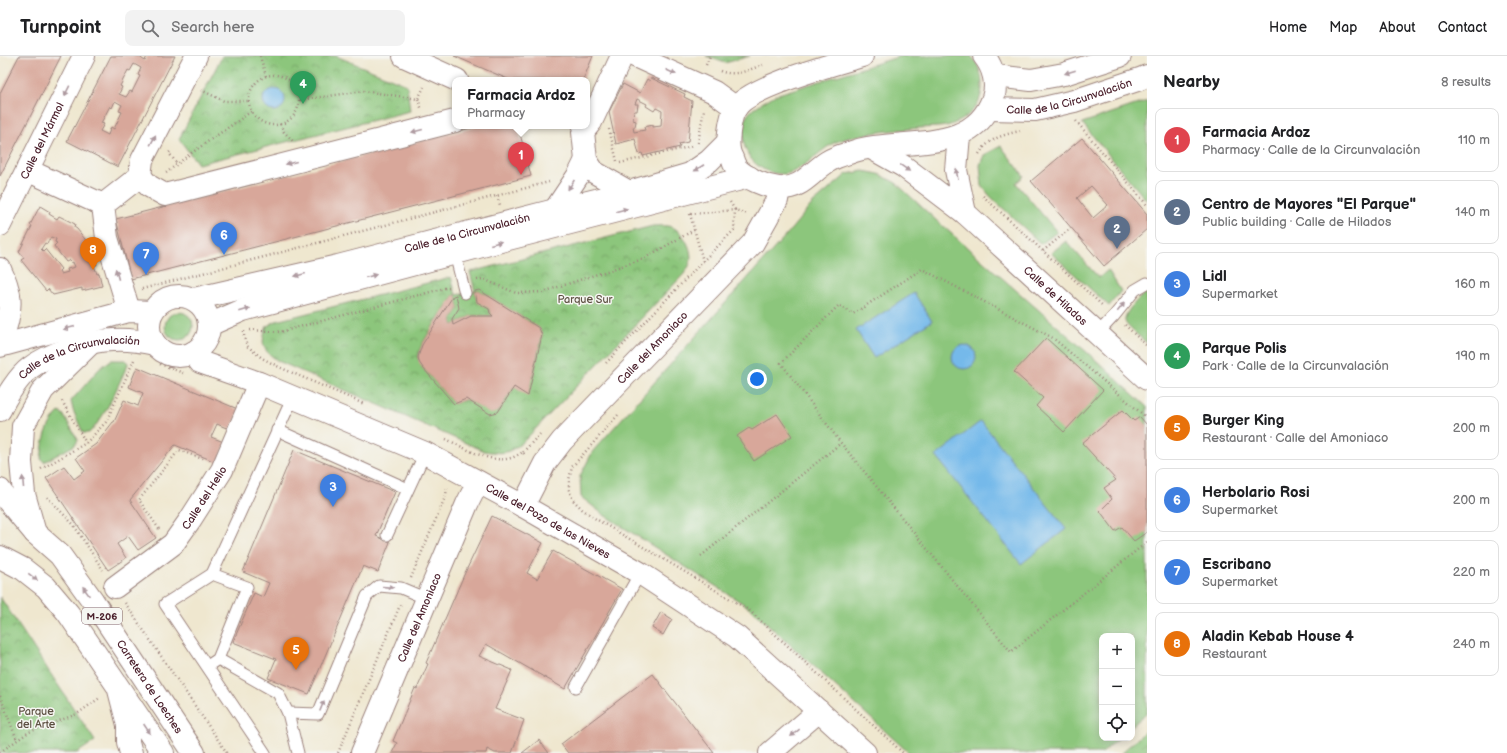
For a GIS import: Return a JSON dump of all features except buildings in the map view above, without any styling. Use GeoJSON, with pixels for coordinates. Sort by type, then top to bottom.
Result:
{"type":"FeatureCollection","features":[{"type":"Feature","properties":{"kind":"street","name":"Calle del Mármol"},"geometry":{"type":"LineString","coordinates":[[0,225],[84,56]]}},
{"type":"Feature","properties":{"kind":"street"},"geometry":{"type":"LineString","coordinates":[[144,181],[142,160],[196,56]]}},
{"type":"Feature","properties":{"kind":"street"},"geometry":{"type":"LineString","coordinates":[[404,56],[452,78]]}},
{"type":"Feature","properties":{"kind":"street"},"geometry":{"type":"LineString","coordinates":[[590,122],[622,56]]}},
{"type":"Feature","properties":{"kind":"street"},"geometry":{"type":"LineString","coordinates":[[635,56],[710,90],[724,98],[736,108]]}},
{"type":"Feature","properties":{"kind":"street"},"geometry":{"type":"LineString","coordinates":[[862,56],[829,61],[770,85],[751,95],[736,108],[730,120],[728,142],[730,155],[736,168],[766,186],[779,188],[792,187],[806,180],[828,162],[851,152],[872,148],[934,141],[959,135],[977,124],[990,109],[995,94],[995,76],[984,56]]}},
{"type":"Feature","properties":{"kind":"street","name":"Calle de la Circunvalación"},"geometry":{"type":"LineString","coordinates":[[995,76],[1031,80],[1064,74],[1120,56]]}},
{"type":"Feature","properties":{"kind":"street","name":"Calle de la Circunvalación"},"geometry":{"type":"LineString","coordinates":[[990,109],[1035,110],[1074,100],[1147,76]]}},
{"type":"Feature","properties":{"kind":"street"},"geometry":{"type":"LineString","coordinates":[[144,181],[165,195],[452,122]]}},
{"type":"Feature","properties":{"kind":"street"},"geometry":{"type":"LineString","coordinates":[[576,129],[586,169],[629,192]]}},
{"type":"Feature","properties":{"kind":"street"},"geometry":{"type":"LineString","coordinates":[[959,135],[956,170],[965,212]]}},
{"type":"Feature","properties":{"kind":"street","name":"Calle de la Circunvalación"},"geometry":{"type":"LineString","coordinates":[[194,299],[338,266],[629,192],[690,174],[709,161],[728,142]]}},
{"type":"Feature","properties":{"kind":"street","name":"Calle de Hilados"},"geometry":{"type":"LineString","coordinates":[[872,148],[902,166],[965,212],[1147,379]]}},
{"type":"Feature","properties":{"kind":"street"},"geometry":{"type":"LineString","coordinates":[[555,210],[586,169]]}},
{"type":"Feature","properties":{"kind":"street"},"geometry":{"type":"LineString","coordinates":[[27,170],[102,206]]}},
{"type":"Feature","properties":{"kind":"street","name":"Calle de la Circunvalación"},"geometry":{"type":"LineString","coordinates":[[209,325],[242,310],[750,177]]}},
{"type":"Feature","properties":{"kind":"street"},"geometry":{"type":"LineString","coordinates":[[102,206],[144,181]]}},
{"type":"Feature","properties":{"kind":"street","name":"Calle del Amoniaco"},"geometry":{"type":"LineString","coordinates":[[523,506],[545,463],[562,441],[753,243],[777,200],[779,188]]}},
{"type":"Feature","properties":{"kind":"street"},"geometry":{"type":"LineString","coordinates":[[102,206],[107,238],[129,311]]}},
{"type":"Feature","properties":{"kind":"street"},"geometry":{"type":"LineString","coordinates":[[0,269],[8,288],[9,310],[0,342]]}},
{"type":"Feature","properties":{"kind":"street"},"geometry":{"type":"LineString","coordinates":[[182,296],[194,299],[202,306],[207,315],[209,325],[209,333],[201,347],[186,355],[175,355],[163,351],[155,353],[150,335],[149,322],[152,312],[160,303],[170,297],[182,296]]}},
{"type":"Feature","properties":{"kind":"street"},"geometry":{"type":"LineString","coordinates":[[0,346],[129,311],[152,312]]}},
{"type":"Feature","properties":{"kind":"street","name":"Calle de la Circunvalación"},"geometry":{"type":"LineString","coordinates":[[0,410],[5,397],[28,368],[53,354],[91,343],[112,340],[140,341],[155,353]]}},
{"type":"Feature","properties":{"kind":"street"},"geometry":{"type":"LineString","coordinates":[[34,533],[24,494],[21,462],[23,426],[43,390],[91,343]]}},
{"type":"Feature","properties":{"kind":"street","name":"Calle del Pozo de las Nieves"},"geometry":{"type":"LineString","coordinates":[[194,352],[200,362],[259,383],[425,453],[523,506],[640,573],[737,637],[864,753]]}},
{"type":"Feature","properties":{"kind":"street","name":"Calle del Helio"},"geometry":{"type":"LineString","coordinates":[[114,587],[173,544],[222,470],[259,383]]}},
{"type":"Feature","properties":{"kind":"street","name":"Calle del Amoniaco"},"geometry":{"type":"LineString","coordinates":[[362,753],[467,504],[478,482]]}},
{"type":"Feature","properties":{"kind":"street","name":"Carretera de Loeches"},"geometry":{"type":"LineString","coordinates":[[0,490],[34,533],[60,554],[194,753]]}},
{"type":"Feature","properties":{"kind":"street","name":"M-206"},"geometry":{"type":"LineString","coordinates":[[0,557],[23,569],[46,587],[68,613],[163,753]]}},
{"type":"Feature","properties":{"kind":"street"},"geometry":{"type":"LineString","coordinates":[[117,685],[128,725],[124,749]]}},
{"type":"Feature","properties":{"kind":"street"},"geometry":{"type":"LineString","coordinates":[[770,753],[819,712]]}},
{"type":"Feature","properties":{"kind":"lane"},"geometry":{"type":"LineString","coordinates":[[455,254],[466,293]]}},
{"type":"Feature","properties":{"kind":"lane"},"geometry":{"type":"LineString","coordinates":[[1097,334],[1135,290],[1147,282]]}},
{"type":"Feature","properties":{"kind":"lane"},"geometry":{"type":"LineString","coordinates":[[265,753],[165,604],[212,574],[293,397]]}},
{"type":"Feature","properties":{"kind":"lane"},"geometry":{"type":"LineString","coordinates":[[277,430],[408,489]]}},
{"type":"Feature","properties":{"kind":"lane"},"geometry":{"type":"LineString","coordinates":[[387,535],[425,453]]}},
{"type":"Feature","properties":{"kind":"lane"},"geometry":{"type":"LineString","coordinates":[[576,687],[640,573]]}},
{"type":"Feature","properties":{"kind":"lane"},"geometry":{"type":"LineString","coordinates":[[208,666],[218,659],[247,587],[212,574]]}},
{"type":"Feature","properties":{"kind":"lane"},"geometry":{"type":"LineString","coordinates":[[288,713],[318,714],[367,596],[379,586],[401,588],[427,599]]}},
{"type":"Feature","properties":{"kind":"lane"},"geometry":{"type":"LineString","coordinates":[[218,659],[278,693],[288,713],[298,753]]}},
{"type":"Feature","properties":{"kind":"path"},"geometry":{"type":"LineString","coordinates":[[260,56],[266,76]]}},
{"type":"Feature","properties":{"kind":"path"},"geometry":{"type":"LineString","coordinates":[[706,65],[710,56]]}},
{"type":"Feature","properties":{"kind":"path"},"geometry":{"type":"LineString","coordinates":[[699,62],[710,67]]}},
{"type":"Feature","properties":{"kind":"path"},"geometry":{"type":"LineString","coordinates":[[300,100],[364,91],[418,99],[431,68]]}},
{"type":"Feature","properties":{"kind":"path"},"geometry":{"type":"LineString","coordinates":[[715,69],[728,74],[736,74],[746,71]]}},
{"type":"Feature","properties":{"kind":"path"},"geometry":{"type":"LineString","coordinates":[[278,75],[289,79],[297,88],[300,100],[297,111],[290,119],[280,124],[269,124],[259,120],[252,111],[249,101],[251,90],[257,81],[266,76],[278,75]]}},
{"type":"Feature","properties":{"kind":"path"},"geometry":{"type":"LineString","coordinates":[[200,90],[224,101],[249,101]]}},
{"type":"Feature","properties":{"kind":"path"},"geometry":{"type":"LineString","coordinates":[[122,290],[134,285],[139,290],[586,169],[618,164],[698,145],[705,106]]}},
{"type":"Feature","properties":{"kind":"path"},"geometry":{"type":"LineString","coordinates":[[144,181],[190,154],[252,111]]}},
{"type":"Feature","properties":{"kind":"path"},"geometry":{"type":"LineString","coordinates":[[1079,124],[1147,205]]}},
{"type":"Feature","properties":{"kind":"path"},"geometry":{"type":"LineString","coordinates":[[976,159],[987,143],[1004,135],[1024,130]]}},
{"type":"Feature","properties":{"kind":"path"},"geometry":{"type":"LineString","coordinates":[[605,365],[703,260],[734,230],[735,210],[720,185]]}},
{"type":"Feature","properties":{"kind":"path"},"geometry":{"type":"LineString","coordinates":[[980,191],[983,196],[1147,346]]}},
{"type":"Feature","properties":{"kind":"path"},"geometry":{"type":"LineString","coordinates":[[684,215],[735,210],[766,221]]}},
{"type":"Feature","properties":{"kind":"path"},"geometry":{"type":"LineString","coordinates":[[690,214],[703,260]]}},
{"type":"Feature","properties":{"kind":"path"},"geometry":{"type":"LineString","coordinates":[[1043,251],[1071,228]]}},
{"type":"Feature","properties":{"kind":"path"},"geometry":{"type":"LineString","coordinates":[[1147,418],[1053,338],[922,269],[853,314],[839,305],[781,363],[841,443],[1010,652],[1147,542]]}},
{"type":"Feature","properties":{"kind":"path"},"geometry":{"type":"LineString","coordinates":[[244,329],[244,337],[247,346],[262,358],[279,367],[370,406]]}},
{"type":"Feature","properties":{"kind":"path"},"geometry":{"type":"LineString","coordinates":[[155,353],[183,374]]}},
{"type":"Feature","properties":{"kind":"path"},"geometry":{"type":"LineString","coordinates":[[37,466],[37,472],[86,443],[106,422],[136,355]]}},
{"type":"Feature","properties":{"kind":"path"},"geometry":{"type":"LineString","coordinates":[[58,405],[67,395]]}},
{"type":"Feature","properties":{"kind":"path"},"geometry":{"type":"LineString","coordinates":[[62,401],[86,443]]}},
{"type":"Feature","properties":{"kind":"path"},"geometry":{"type":"LineString","coordinates":[[619,413],[572,467],[569,480],[569,490],[574,500],[582,509],[749,610],[904,753]]}},
{"type":"Feature","properties":{"kind":"path"},"geometry":{"type":"LineString","coordinates":[[440,437],[483,456],[499,460],[512,458],[522,452],[544,429]]}},
{"type":"Feature","properties":{"kind":"path"},"geometry":{"type":"LineString","coordinates":[[701,556],[841,443]]}},
{"type":"Feature","properties":{"kind":"path"},"geometry":{"type":"LineString","coordinates":[[159,530],[139,500],[179,450],[211,463]]}},
{"type":"Feature","properties":{"kind":"path"},"geometry":{"type":"LineString","coordinates":[[522,452],[527,458],[545,463],[572,467]]}},
{"type":"Feature","properties":{"kind":"path"},"geometry":{"type":"LineString","coordinates":[[338,753],[448,491],[444,485]]}},
{"type":"Feature","properties":{"kind":"path"},"geometry":{"type":"LineString","coordinates":[[44,494],[73,524],[227,753]]}},
{"type":"Feature","properties":{"kind":"path"},"geometry":{"type":"LineString","coordinates":[[139,670],[161,656]]}},
{"type":"Feature","properties":{"kind":"path"},"geometry":{"type":"LineString","coordinates":[[0,752],[29,732],[77,714],[117,685]]}},
{"type":"Feature","properties":{"kind":"path"},"geometry":{"type":"LineString","coordinates":[[0,696],[18,740]]}},
{"type":"Feature","properties":{"kind":"green space"},"geometry":{"type":"Polygon","coordinates":[[[222,56],[336,56],[407,85],[410,111],[198,164],[179,139],[222,56]]]}},
{"type":"Feature","properties":{"kind":"green space"},"geometry":{"type":"Polygon","coordinates":[[[706,56],[750,56],[725,63],[706,56]]]}},
{"type":"Feature","properties":{"kind":"green space"},"geometry":{"type":"Polygon","coordinates":[[[901,56],[971,56],[978,66],[982,82],[980,98],[971,113],[961,120],[947,126],[877,132],[836,142],[797,170],[790,173],[784,174],[767,171],[759,167],[748,154],[743,138],[746,117],[759,104],[775,95],[901,56]]]}},
{"type":"Feature","properties":{"kind":"green space"},"geometry":{"type":"Polygon","coordinates":[[[1147,101],[1147,201],[1082,123],[1147,101]]]}},
{"type":"Feature","properties":{"kind":"green space"},"geometry":{"type":"Polygon","coordinates":[[[1001,146],[1024,176],[1016,183],[1057,232],[1041,244],[990,196],[982,186],[980,165],[984,155],[1001,146]]]}},
{"type":"Feature","properties":{"kind":"green space"},"geometry":{"type":"Polygon","coordinates":[[[863,171],[879,174],[896,183],[1147,407],[1147,712],[1135,723],[1135,633],[1099,633],[1099,741],[1116,741],[1102,753],[909,753],[750,608],[604,515],[581,497],[580,476],[593,451],[788,233],[812,204],[847,174],[863,171]]]}},
{"type":"Feature","properties":{"kind":"green space","name":"Parque Sur"},"geometry":{"type":"Polygon","coordinates":[[[653,226],[667,226],[676,229],[684,237],[691,253],[690,264],[684,274],[523,442],[509,451],[501,453],[484,451],[278,361],[266,350],[264,346],[263,342],[267,326],[276,321],[451,277],[456,295],[453,296],[422,344],[418,359],[423,368],[454,404],[466,399],[490,413],[498,412],[514,387],[528,395],[542,336],[539,328],[479,290],[475,291],[470,272],[653,226]]]}},
{"type":"Feature","properties":{"kind":"green space"},"geometry":{"type":"Polygon","coordinates":[[[1066,241],[1099,278],[1108,270],[1121,291],[1109,306],[1051,253],[1066,241]]]}},
{"type":"Feature","properties":{"kind":"green space"},"geometry":{"type":"Polygon","coordinates":[[[475,291],[477,301],[489,309],[493,316],[471,316],[453,325],[452,319],[459,308],[456,295],[475,291]]]}},
{"type":"Feature","properties":{"kind":"green space"},"geometry":{"type":"Polygon","coordinates":[[[1147,291],[1147,343],[1131,329],[1126,323],[1125,318],[1130,309],[1147,291]]]}},
{"type":"Feature","properties":{"kind":"green space"},"geometry":{"type":"Polygon","coordinates":[[[179,312],[189,316],[193,326],[189,336],[179,340],[169,336],[165,326],[169,316],[179,312]]]}},
{"type":"Feature","properties":{"kind":"green space"},"geometry":{"type":"Polygon","coordinates":[[[111,360],[126,360],[128,364],[101,418],[89,433],[83,433],[73,410],[71,401],[99,369],[111,360]]]}},
{"type":"Feature","properties":{"kind":"green space"},"geometry":{"type":"Polygon","coordinates":[[[59,412],[63,414],[78,440],[75,445],[44,462],[41,459],[46,434],[51,422],[59,412]]]}},
{"type":"Feature","properties":{"kind":"green space","name":"Parque del Arte"},"geometry":{"type":"Polygon","coordinates":[[[0,597],[95,741],[77,753],[0,753],[0,597]]]}},
{"type":"Feature","properties":{"kind":"green space"},"geometry":{"type":"Polygon","coordinates":[[[1147,730],[1147,753],[1121,753],[1135,741],[1147,730]]]}},
{"type":"Feature","properties":{"kind":"water"},"geometry":{"type":"Polygon","coordinates":[[[274,89],[282,92],[285,100],[282,108],[274,111],[266,108],[263,100],[266,92],[274,89]]]}},
{"type":"Feature","properties":{"kind":"water"},"geometry":{"type":"Polygon","coordinates":[[[914,293],[932,321],[874,358],[856,330],[914,293]]]}},
{"type":"Feature","properties":{"kind":"water"},"geometry":{"type":"Polygon","coordinates":[[[964,345],[973,348],[976,357],[973,366],[964,369],[955,366],[952,357],[955,348],[964,345]]]}},
{"type":"Feature","properties":{"kind":"water"},"geometry":{"type":"Polygon","coordinates":[[[981,421],[1066,529],[1021,564],[936,456],[981,421]]]}},
{"type":"Feature","properties":{"kind":"place","name":"Parque Polis"},"geometry":{"type":"Point","coordinates":[303,104]}},
{"type":"Feature","properties":{"kind":"place","name":"Farmacia Ardoz"},"geometry":{"type":"Point","coordinates":[521,175]}},
{"type":"Feature","properties":{"kind":"place","name":"Centro de Mayores \"El Parque\""},"geometry":{"type":"Point","coordinates":[1117,249]}},
{"type":"Feature","properties":{"kind":"place","name":"Herbolario Rosi"},"geometry":{"type":"Point","coordinates":[224,255]}},
{"type":"Feature","properties":{"kind":"place","name":"Aladin Kebab House 4"},"geometry":{"type":"Point","coordinates":[93,270]}},
{"type":"Feature","properties":{"kind":"place","name":"Escribano"},"geometry":{"type":"Point","coordinates":[146,275]}},
{"type":"Feature","properties":{"kind":"place","name":"Lidl"},"geometry":{"type":"Point","coordinates":[333,507]}},
{"type":"Feature","properties":{"kind":"place","name":"Burger King"},"geometry":{"type":"Point","coordinates":[296,670]}}]}
